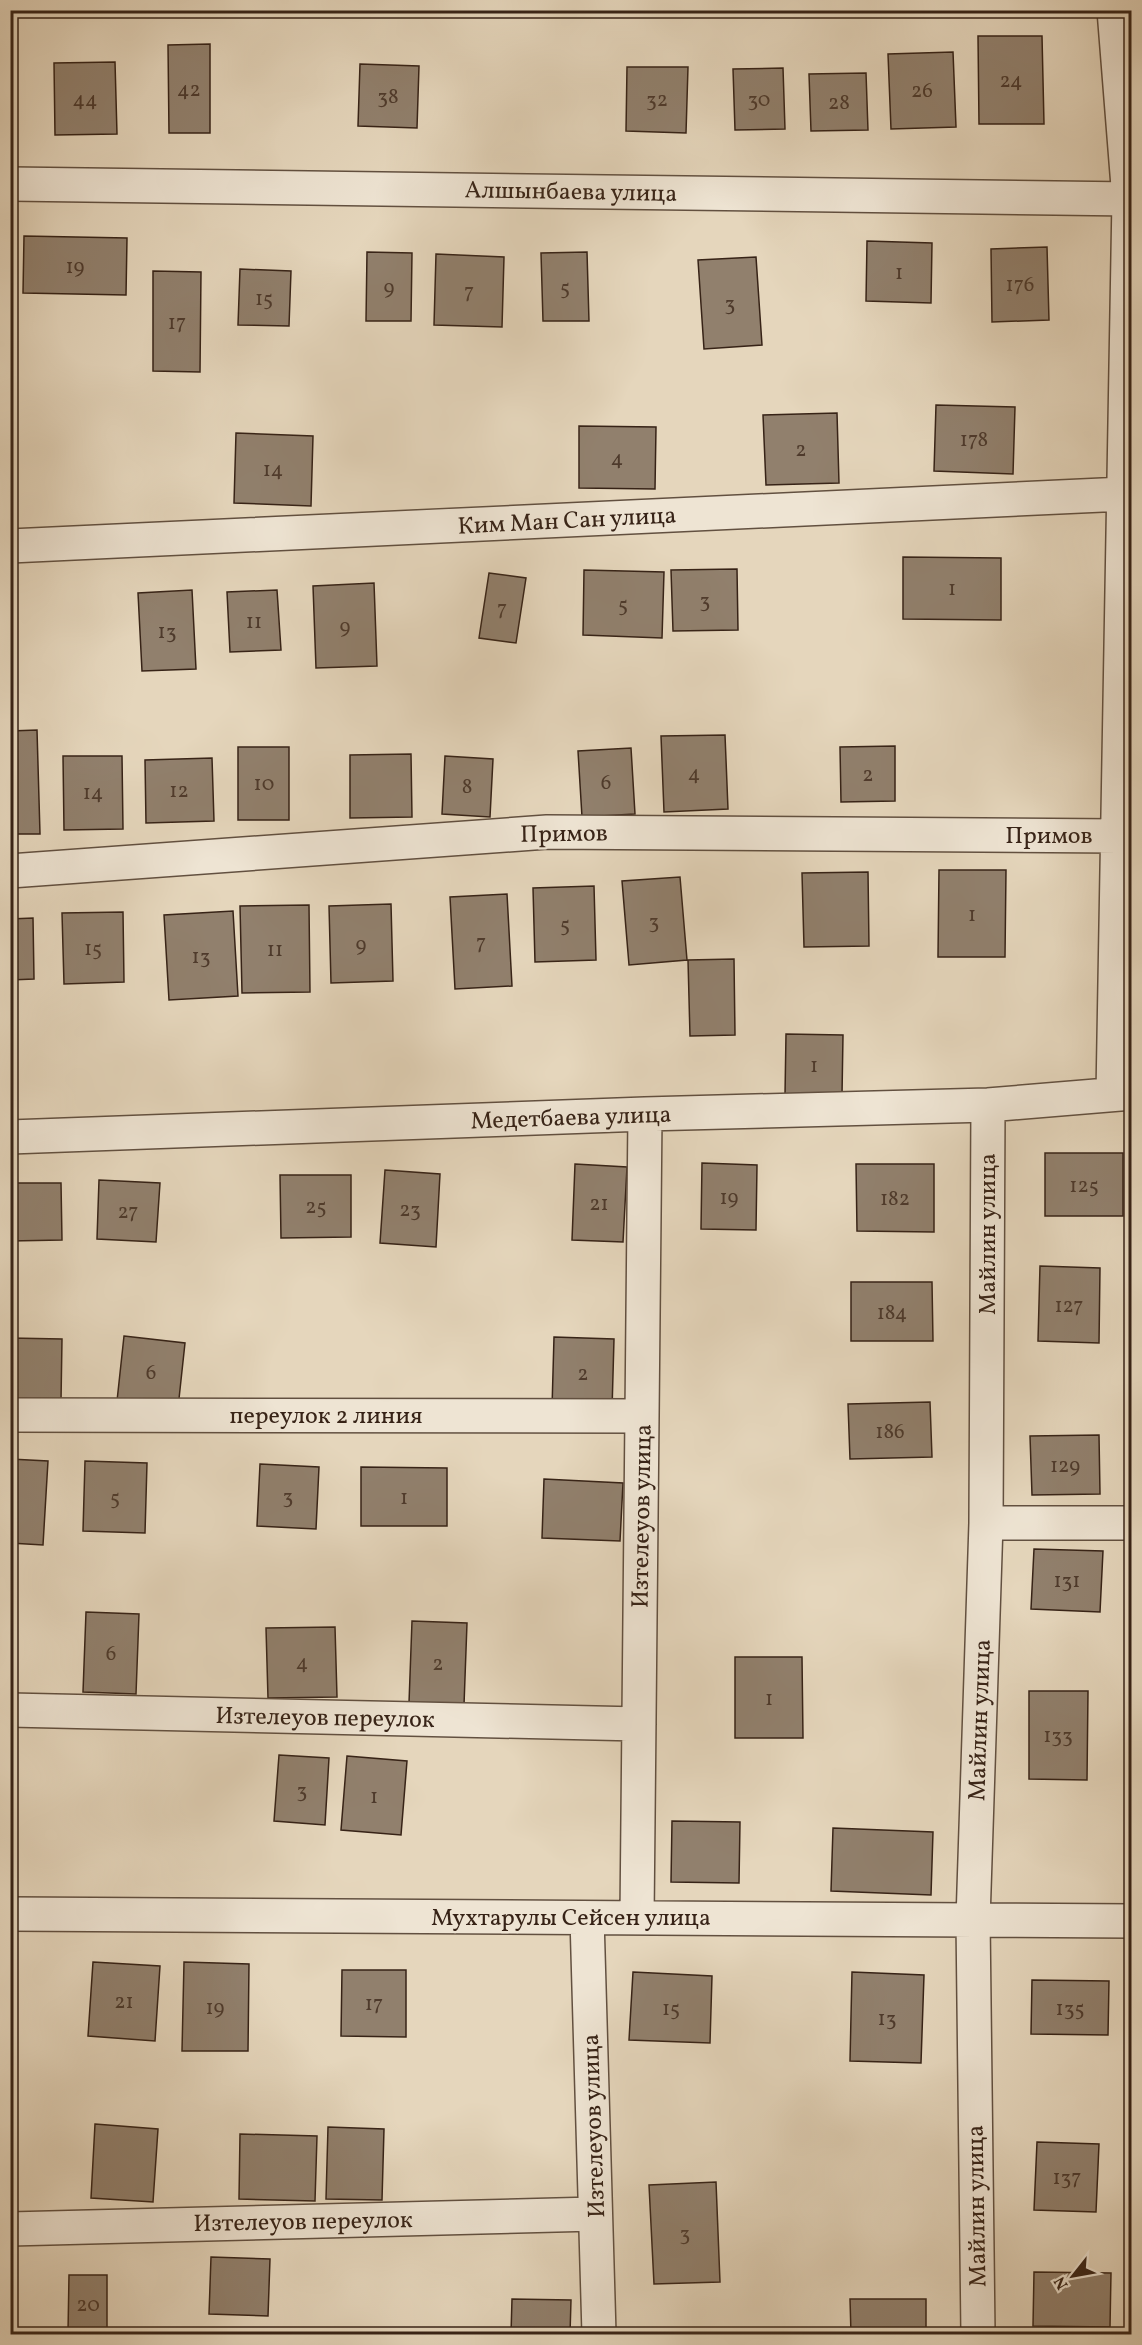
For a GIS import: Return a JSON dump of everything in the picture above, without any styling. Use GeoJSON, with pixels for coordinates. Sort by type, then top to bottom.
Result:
{"type":"FeatureCollection","features":[{"type":"Feature","properties":{"kind":"street"},"geometry":{"type":"LineString","coordinates":[[1114,10],[1130,199],[1118,836],[1122,1093]]}},
{"type":"Feature","properties":{"kind":"street","name":"Алшынбаева улица"},"geometry":{"type":"LineString","coordinates":[[10,184],[1130,199]]}},
{"type":"Feature","properties":{"kind":"street","name":"Ким Ман Сан улица"},"geometry":{"type":"LineString","coordinates":[[10,546],[1124,494]]}},
{"type":"Feature","properties":{"kind":"street","name":"Примов"},"geometry":{"type":"LineString","coordinates":[[10,871],[547,832],[1118,836]]}},
{"type":"Feature","properties":{"kind":"street","name":"Медетбаева улица"},"geometry":{"type":"LineString","coordinates":[[10,1137],[645,1114],[988,1105],[1122,1093]]}},
{"type":"Feature","properties":{"kind":"street","name":"Майлин улица"},"geometry":{"type":"LineString","coordinates":[[978,2334],[973,1920],[986,1523],[988,1105]]}},
{"type":"Feature","properties":{"kind":"street","name":"Изтелеуов улица"},"geometry":{"type":"LineString","coordinates":[[637,1918],[645,1114]]}},
{"type":"Feature","properties":{"kind":"street","name":"переулок 2 линия"},"geometry":{"type":"LineString","coordinates":[[10,1415],[642,1416]]}},
{"type":"Feature","properties":{"kind":"street"},"geometry":{"type":"LineString","coordinates":[[986,1523],[1131,1523]]}},
{"type":"Feature","properties":{"kind":"street","name":"Изтелеуов переулок"},"geometry":{"type":"LineString","coordinates":[[10,1710],[639,1724]]}},
{"type":"Feature","properties":{"kind":"street","name":"Мухтарулы Сейсен улица"},"geometry":{"type":"LineString","coordinates":[[10,1914],[1131,1921]]}},
{"type":"Feature","properties":{"kind":"street","name":"Изтелеуов улица"},"geometry":{"type":"LineString","coordinates":[[588,1918],[598,2334]]}},
{"type":"Feature","properties":{"kind":"street","name":"Изтелеуов переулок"},"geometry":{"type":"LineString","coordinates":[[10,2229],[595,2214]]}},
{"type":"Feature","properties":{"kind":"building"},"geometry":{"type":"Polygon","coordinates":[[[978,36],[1042,36],[1044,124],[979,124],[978,36]]]}},
{"type":"Feature","properties":{"kind":"building"},"geometry":{"type":"Polygon","coordinates":[[[210,44],[210,133],[169,133],[168,45],[210,44]]]}},
{"type":"Feature","properties":{"kind":"building"},"geometry":{"type":"Polygon","coordinates":[[[953,52],[956,127],[891,129],[888,54],[953,52]]]}},
{"type":"Feature","properties":{"kind":"building"},"geometry":{"type":"Polygon","coordinates":[[[115,62],[117,134],[55,135],[54,63],[115,62]]]}},
{"type":"Feature","properties":{"kind":"building"},"geometry":{"type":"Polygon","coordinates":[[[360,64],[419,66],[417,128],[358,126],[360,64]]]}},
{"type":"Feature","properties":{"kind":"building"},"geometry":{"type":"Polygon","coordinates":[[[627,67],[688,67],[686,133],[626,131],[627,67]]]}},
{"type":"Feature","properties":{"kind":"building"},"geometry":{"type":"Polygon","coordinates":[[[783,68],[785,129],[735,130],[733,69],[783,68]]]}},
{"type":"Feature","properties":{"kind":"building"},"geometry":{"type":"Polygon","coordinates":[[[866,73],[868,130],[811,131],[809,74],[866,73]]]}},
{"type":"Feature","properties":{"kind":"building"},"geometry":{"type":"Polygon","coordinates":[[[24,236],[127,238],[126,295],[23,293],[24,236]]]}},
{"type":"Feature","properties":{"kind":"building"},"geometry":{"type":"Polygon","coordinates":[[[867,241],[932,243],[931,303],[866,301],[867,241]]]}},
{"type":"Feature","properties":{"kind":"building"},"geometry":{"type":"Polygon","coordinates":[[[1047,247],[1049,320],[992,322],[991,249],[1047,247]]]}},
{"type":"Feature","properties":{"kind":"building"},"geometry":{"type":"Polygon","coordinates":[[[367,252],[412,253],[411,321],[366,321],[367,252]]]}},
{"type":"Feature","properties":{"kind":"building"},"geometry":{"type":"Polygon","coordinates":[[[587,252],[589,321],[543,321],[541,253],[587,252]]]}},
{"type":"Feature","properties":{"kind":"building"},"geometry":{"type":"Polygon","coordinates":[[[436,254],[504,257],[502,327],[434,325],[436,254]]]}},
{"type":"Feature","properties":{"kind":"building"},"geometry":{"type":"Polygon","coordinates":[[[756,257],[762,345],[704,349],[698,260],[756,257]]]}},
{"type":"Feature","properties":{"kind":"building"},"geometry":{"type":"Polygon","coordinates":[[[240,269],[291,271],[289,326],[238,325],[240,269]]]}},
{"type":"Feature","properties":{"kind":"building"},"geometry":{"type":"Polygon","coordinates":[[[153,271],[201,272],[200,372],[153,371],[153,271]]]}},
{"type":"Feature","properties":{"kind":"building"},"geometry":{"type":"Polygon","coordinates":[[[936,405],[1015,407],[1013,474],[934,471],[936,405]]]}},
{"type":"Feature","properties":{"kind":"building"},"geometry":{"type":"Polygon","coordinates":[[[837,413],[839,483],[766,485],[763,415],[837,413]]]}},
{"type":"Feature","properties":{"kind":"building"},"geometry":{"type":"Polygon","coordinates":[[[579,426],[656,427],[655,489],[579,488],[579,426]]]}},
{"type":"Feature","properties":{"kind":"building"},"geometry":{"type":"Polygon","coordinates":[[[236,433],[313,436],[311,506],[234,503],[236,433]]]}},
{"type":"Feature","properties":{"kind":"building"},"geometry":{"type":"Polygon","coordinates":[[[903,557],[1001,558],[1001,620],[903,619],[903,557]]]}},
{"type":"Feature","properties":{"kind":"building"},"geometry":{"type":"Polygon","coordinates":[[[737,569],[738,630],[673,631],[671,570],[737,569]]]}},
{"type":"Feature","properties":{"kind":"building"},"geometry":{"type":"Polygon","coordinates":[[[584,570],[664,572],[662,638],[583,635],[584,570]]]}},
{"type":"Feature","properties":{"kind":"building"},"geometry":{"type":"Polygon","coordinates":[[[489,573],[526,578],[516,643],[479,638],[489,573]]]}},
{"type":"Feature","properties":{"kind":"building"},"geometry":{"type":"Polygon","coordinates":[[[374,583],[377,666],[316,668],[313,586],[374,583]]]}},
{"type":"Feature","properties":{"kind":"building"},"geometry":{"type":"Polygon","coordinates":[[[192,590],[196,669],[142,671],[138,593],[192,590]]]}},
{"type":"Feature","properties":{"kind":"building"},"geometry":{"type":"Polygon","coordinates":[[[277,590],[281,650],[230,652],[227,592],[277,590]]]}},
{"type":"Feature","properties":{"kind":"building"},"geometry":{"type":"Polygon","coordinates":[[[37,730],[40,834],[10,834],[10,731],[37,730]]]}},
{"type":"Feature","properties":{"kind":"building"},"geometry":{"type":"Polygon","coordinates":[[[725,735],[728,809],[664,812],[661,736],[725,735]]]}},
{"type":"Feature","properties":{"kind":"building"},"geometry":{"type":"Polygon","coordinates":[[[895,746],[895,801],[841,802],[840,747],[895,746]]]}},
{"type":"Feature","properties":{"kind":"building"},"geometry":{"type":"Polygon","coordinates":[[[238,747],[289,747],[289,820],[238,820],[238,747]]]}},
{"type":"Feature","properties":{"kind":"building"},"geometry":{"type":"Polygon","coordinates":[[[631,748],[635,814],[582,817],[578,751],[631,748]]]}},
{"type":"Feature","properties":{"kind":"building"},"geometry":{"type":"Polygon","coordinates":[[[411,754],[412,817],[350,818],[350,755],[411,754]]]}},
{"type":"Feature","properties":{"kind":"building"},"geometry":{"type":"Polygon","coordinates":[[[63,756],[122,756],[123,829],[64,830],[63,756]]]}},
{"type":"Feature","properties":{"kind":"building"},"geometry":{"type":"Polygon","coordinates":[[[445,756],[493,759],[490,817],[442,814],[445,756]]]}},
{"type":"Feature","properties":{"kind":"building"},"geometry":{"type":"Polygon","coordinates":[[[212,758],[214,821],[146,823],[145,760],[212,758]]]}},
{"type":"Feature","properties":{"kind":"building"},"geometry":{"type":"Polygon","coordinates":[[[939,870],[1006,870],[1005,957],[938,957],[939,870]]]}},
{"type":"Feature","properties":{"kind":"building"},"geometry":{"type":"Polygon","coordinates":[[[868,872],[869,946],[804,947],[802,873],[868,872]]]}},
{"type":"Feature","properties":{"kind":"building"},"geometry":{"type":"Polygon","coordinates":[[[680,877],[687,960],[629,965],[622,881],[680,877]]]}},
{"type":"Feature","properties":{"kind":"building"},"geometry":{"type":"Polygon","coordinates":[[[594,886],[596,960],[535,962],[533,888],[594,886]]]}},
{"type":"Feature","properties":{"kind":"building"},"geometry":{"type":"Polygon","coordinates":[[[507,894],[512,986],[455,989],[450,897],[507,894]]]}},
{"type":"Feature","properties":{"kind":"building"},"geometry":{"type":"Polygon","coordinates":[[[391,904],[393,981],[331,983],[329,906],[391,904]]]}},
{"type":"Feature","properties":{"kind":"building"},"geometry":{"type":"Polygon","coordinates":[[[309,905],[310,992],[242,993],[240,906],[309,905]]]}},
{"type":"Feature","properties":{"kind":"building"},"geometry":{"type":"Polygon","coordinates":[[[233,911],[238,996],[169,1000],[164,915],[233,911]]]}},
{"type":"Feature","properties":{"kind":"building"},"geometry":{"type":"Polygon","coordinates":[[[123,912],[124,982],[64,984],[62,913],[123,912]]]}},
{"type":"Feature","properties":{"kind":"building"},"geometry":{"type":"Polygon","coordinates":[[[33,918],[34,979],[10,980],[10,919],[33,918]]]}},
{"type":"Feature","properties":{"kind":"building"},"geometry":{"type":"Polygon","coordinates":[[[734,959],[735,1035],[690,1036],[688,960],[734,959]]]}},
{"type":"Feature","properties":{"kind":"building"},"geometry":{"type":"Polygon","coordinates":[[[786,1034],[843,1035],[842,1095],[785,1095],[786,1034]]]}},
{"type":"Feature","properties":{"kind":"building"},"geometry":{"type":"Polygon","coordinates":[[[1045,1153],[1123,1153],[1123,1216],[1045,1216],[1045,1153]]]}},
{"type":"Feature","properties":{"kind":"building"},"geometry":{"type":"Polygon","coordinates":[[[702,1163],[757,1165],[756,1230],[701,1229],[702,1163]]]}},
{"type":"Feature","properties":{"kind":"building"},"geometry":{"type":"Polygon","coordinates":[[[575,1164],[627,1167],[623,1242],[572,1240],[575,1164]]]}},
{"type":"Feature","properties":{"kind":"building"},"geometry":{"type":"Polygon","coordinates":[[[856,1164],[934,1164],[934,1232],[857,1231],[856,1164]]]}},
{"type":"Feature","properties":{"kind":"building"},"geometry":{"type":"Polygon","coordinates":[[[385,1170],[440,1174],[436,1247],[380,1243],[385,1170]]]}},
{"type":"Feature","properties":{"kind":"building"},"geometry":{"type":"Polygon","coordinates":[[[280,1175],[351,1175],[351,1237],[281,1238],[280,1175]]]}},
{"type":"Feature","properties":{"kind":"building"},"geometry":{"type":"Polygon","coordinates":[[[99,1180],[160,1183],[156,1242],[97,1239],[99,1180]]]}},
{"type":"Feature","properties":{"kind":"building"},"geometry":{"type":"Polygon","coordinates":[[[10,1183],[61,1183],[62,1240],[10,1241],[10,1183]]]}},
{"type":"Feature","properties":{"kind":"building"},"geometry":{"type":"Polygon","coordinates":[[[1040,1266],[1100,1268],[1099,1343],[1038,1341],[1040,1266]]]}},
{"type":"Feature","properties":{"kind":"building"},"geometry":{"type":"Polygon","coordinates":[[[851,1282],[932,1282],[933,1341],[851,1341],[851,1282]]]}},
{"type":"Feature","properties":{"kind":"building"},"geometry":{"type":"Polygon","coordinates":[[[124,1336],[185,1343],[178,1408],[117,1401],[124,1336]]]}},
{"type":"Feature","properties":{"kind":"building"},"geometry":{"type":"Polygon","coordinates":[[[554,1337],[614,1339],[612,1410],[552,1408],[554,1337]]]}},
{"type":"Feature","properties":{"kind":"building"},"geometry":{"type":"Polygon","coordinates":[[[10,1338],[62,1339],[61,1401],[10,1400],[10,1338]]]}},
{"type":"Feature","properties":{"kind":"building"},"geometry":{"type":"Polygon","coordinates":[[[930,1402],[932,1457],[850,1459],[848,1404],[930,1402]]]}},
{"type":"Feature","properties":{"kind":"building"},"geometry":{"type":"Polygon","coordinates":[[[1099,1435],[1100,1494],[1032,1495],[1030,1436],[1099,1435]]]}},
{"type":"Feature","properties":{"kind":"building"},"geometry":{"type":"Polygon","coordinates":[[[10,1459],[48,1461],[43,1545],[10,1543],[10,1459]]]}},
{"type":"Feature","properties":{"kind":"building"},"geometry":{"type":"Polygon","coordinates":[[[85,1461],[147,1463],[145,1533],[83,1531],[85,1461]]]}},
{"type":"Feature","properties":{"kind":"building"},"geometry":{"type":"Polygon","coordinates":[[[260,1464],[319,1467],[316,1529],[257,1526],[260,1464]]]}},
{"type":"Feature","properties":{"kind":"building"},"geometry":{"type":"Polygon","coordinates":[[[361,1467],[447,1468],[447,1526],[361,1526],[361,1467]]]}},
{"type":"Feature","properties":{"kind":"building"},"geometry":{"type":"Polygon","coordinates":[[[544,1479],[623,1483],[620,1541],[542,1538],[544,1479]]]}},
{"type":"Feature","properties":{"kind":"building"},"geometry":{"type":"Polygon","coordinates":[[[1034,1549],[1103,1551],[1100,1612],[1031,1609],[1034,1549]]]}},
{"type":"Feature","properties":{"kind":"building"},"geometry":{"type":"Polygon","coordinates":[[[86,1612],[139,1614],[136,1694],[83,1692],[86,1612]]]}},
{"type":"Feature","properties":{"kind":"building"},"geometry":{"type":"Polygon","coordinates":[[[412,1621],[467,1623],[464,1705],[409,1703],[412,1621]]]}},
{"type":"Feature","properties":{"kind":"building"},"geometry":{"type":"Polygon","coordinates":[[[335,1627],[337,1697],[268,1698],[266,1628],[335,1627]]]}},
{"type":"Feature","properties":{"kind":"building"},"geometry":{"type":"Polygon","coordinates":[[[735,1657],[802,1657],[803,1738],[735,1738],[735,1657]]]}},
{"type":"Feature","properties":{"kind":"building"},"geometry":{"type":"Polygon","coordinates":[[[1029,1691],[1088,1691],[1087,1780],[1029,1779],[1029,1691]]]}},
{"type":"Feature","properties":{"kind":"building"},"geometry":{"type":"Polygon","coordinates":[[[279,1755],[329,1758],[325,1825],[274,1821],[279,1755]]]}},
{"type":"Feature","properties":{"kind":"building"},"geometry":{"type":"Polygon","coordinates":[[[347,1756],[407,1761],[401,1835],[341,1830],[347,1756]]]}},
{"type":"Feature","properties":{"kind":"building"},"geometry":{"type":"Polygon","coordinates":[[[672,1821],[740,1822],[739,1883],[671,1882],[672,1821]]]}},
{"type":"Feature","properties":{"kind":"building"},"geometry":{"type":"Polygon","coordinates":[[[833,1828],[933,1832],[931,1895],[831,1891],[833,1828]]]}},
{"type":"Feature","properties":{"kind":"building"},"geometry":{"type":"Polygon","coordinates":[[[93,1962],[160,1966],[155,2041],[88,2036],[93,1962]]]}},
{"type":"Feature","properties":{"kind":"building"},"geometry":{"type":"Polygon","coordinates":[[[184,1962],[249,1964],[248,2051],[182,2051],[184,1962]]]}},
{"type":"Feature","properties":{"kind":"building"},"geometry":{"type":"Polygon","coordinates":[[[342,1970],[406,1970],[406,2037],[341,2036],[342,1970]]]}},
{"type":"Feature","properties":{"kind":"building"},"geometry":{"type":"Polygon","coordinates":[[[633,1972],[712,1976],[710,2043],[629,2040],[633,1972]]]}},
{"type":"Feature","properties":{"kind":"building"},"geometry":{"type":"Polygon","coordinates":[[[852,1972],[924,1975],[921,2063],[850,2061],[852,1972]]]}},
{"type":"Feature","properties":{"kind":"building"},"geometry":{"type":"Polygon","coordinates":[[[1032,1980],[1109,1981],[1108,2035],[1031,2034],[1032,1980]]]}},
{"type":"Feature","properties":{"kind":"building"},"geometry":{"type":"Polygon","coordinates":[[[95,2124],[158,2129],[153,2202],[91,2198],[95,2124]]]}},
{"type":"Feature","properties":{"kind":"building"},"geometry":{"type":"Polygon","coordinates":[[[328,2127],[384,2129],[382,2200],[326,2199],[328,2127]]]}},
{"type":"Feature","properties":{"kind":"building"},"geometry":{"type":"Polygon","coordinates":[[[240,2134],[317,2136],[315,2201],[239,2199],[240,2134]]]}},
{"type":"Feature","properties":{"kind":"building"},"geometry":{"type":"Polygon","coordinates":[[[1037,2142],[1099,2144],[1096,2212],[1034,2210],[1037,2142]]]}},
{"type":"Feature","properties":{"kind":"building"},"geometry":{"type":"Polygon","coordinates":[[[716,2182],[720,2282],[654,2284],[649,2185],[716,2182]]]}},
{"type":"Feature","properties":{"kind":"building"},"geometry":{"type":"Polygon","coordinates":[[[211,2257],[270,2259],[268,2316],[209,2314],[211,2257]]]}},
{"type":"Feature","properties":{"kind":"building"},"geometry":{"type":"Polygon","coordinates":[[[1034,2272],[1111,2273],[1110,2327],[1033,2326],[1034,2272]]]}},
{"type":"Feature","properties":{"kind":"building"},"geometry":{"type":"Polygon","coordinates":[[[69,2275],[107,2275],[107,2333],[68,2332],[69,2275]]]}},
{"type":"Feature","properties":{"kind":"building"},"geometry":{"type":"Polygon","coordinates":[[[512,2299],[571,2300],[570,2334],[511,2334],[512,2299]]]}},
{"type":"Feature","properties":{"kind":"building"},"geometry":{"type":"Polygon","coordinates":[[[850,2299],[926,2299],[926,2334],[851,2334],[850,2299]]]}}]}
